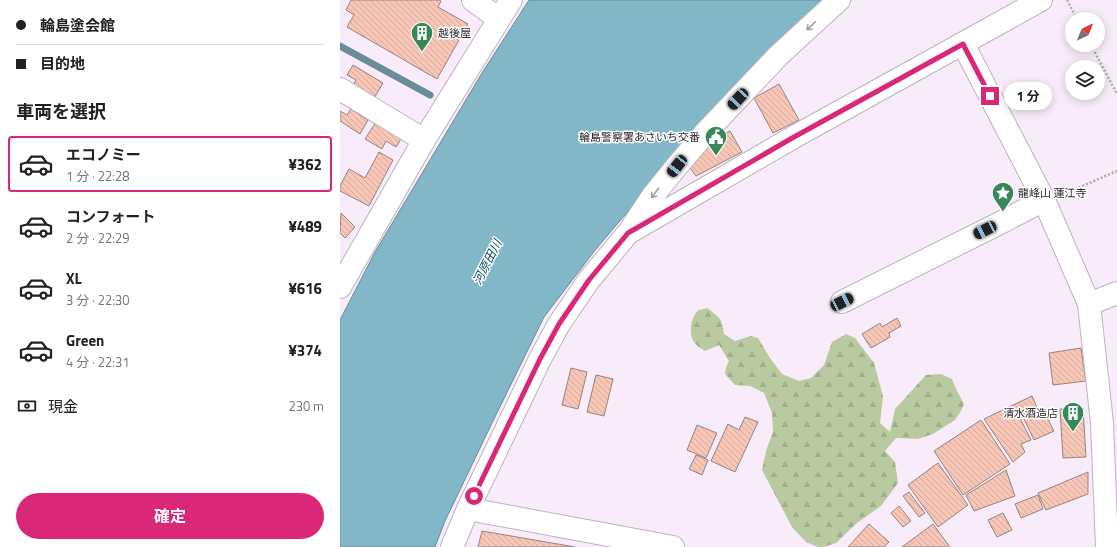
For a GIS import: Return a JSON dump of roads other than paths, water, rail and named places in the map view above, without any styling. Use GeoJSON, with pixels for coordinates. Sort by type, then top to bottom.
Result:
{"type":"FeatureCollection","features":[{"type":"Feature","properties":{"kind":"street"},"geometry":{"type":"LineString","coordinates":[[473,0],[499,19]]}},
{"type":"Feature","properties":{"kind":"street"},"geometry":{"type":"LineString","coordinates":[[340,287],[424,140],[511,0]]}},
{"type":"Feature","properties":{"kind":"street"},"geometry":{"type":"LineString","coordinates":[[452,547],[468,509],[540,359],[559,324],[589,280],[628,233],[662,184],[706,132],[779,55],[840,0]]}},
{"type":"Feature","properties":{"kind":"street"},"geometry":{"type":"LineString","coordinates":[[628,233],[794,137],[1040,0]]}},
{"type":"Feature","properties":{"kind":"street"},"geometry":{"type":"LineString","coordinates":[[963,44],[1044,201],[1089,304],[1110,422],[1107,547]]}},
{"type":"Feature","properties":{"kind":"street"},"geometry":{"type":"LineString","coordinates":[[340,89],[424,140]]}},
{"type":"Feature","properties":{"kind":"street"},"geometry":{"type":"LineString","coordinates":[[842,302],[1044,201]]}},
{"type":"Feature","properties":{"kind":"street"},"geometry":{"type":"LineString","coordinates":[[1089,304],[1117,293]]}},
{"type":"Feature","properties":{"kind":"street"},"geometry":{"type":"LineString","coordinates":[[468,509],[673,547]]}},
{"type":"Feature","properties":{"kind":"water","name":"河原田川"},"geometry":{"type":"Polygon","coordinates":[[[529,0],[826,0],[679,151],[596,249],[544,317],[445,521],[435,547],[340,547],[340,320],[375,252],[482,73],[529,0]]]}},
{"type":"Feature","properties":{"kind":"waterway"},"geometry":{"type":"LineString","coordinates":[[340,46],[430,95]]}},
{"type":"Feature","properties":{"kind":"place","name":"越後屋"},"geometry":{"type":"Point","coordinates":[422,52]}},
{"type":"Feature","properties":{"kind":"place","name":"輪島警察署あさいち交番"},"geometry":{"type":"Point","coordinates":[716,156]}},
{"type":"Feature","properties":{"kind":"place","name":"龍峰山 蓮江寺"},"geometry":{"type":"Point","coordinates":[1003,212]}},
{"type":"Feature","properties":{"kind":"place","name":"清水酒造店"},"geometry":{"type":"Point","coordinates":[1073,432]}}]}
